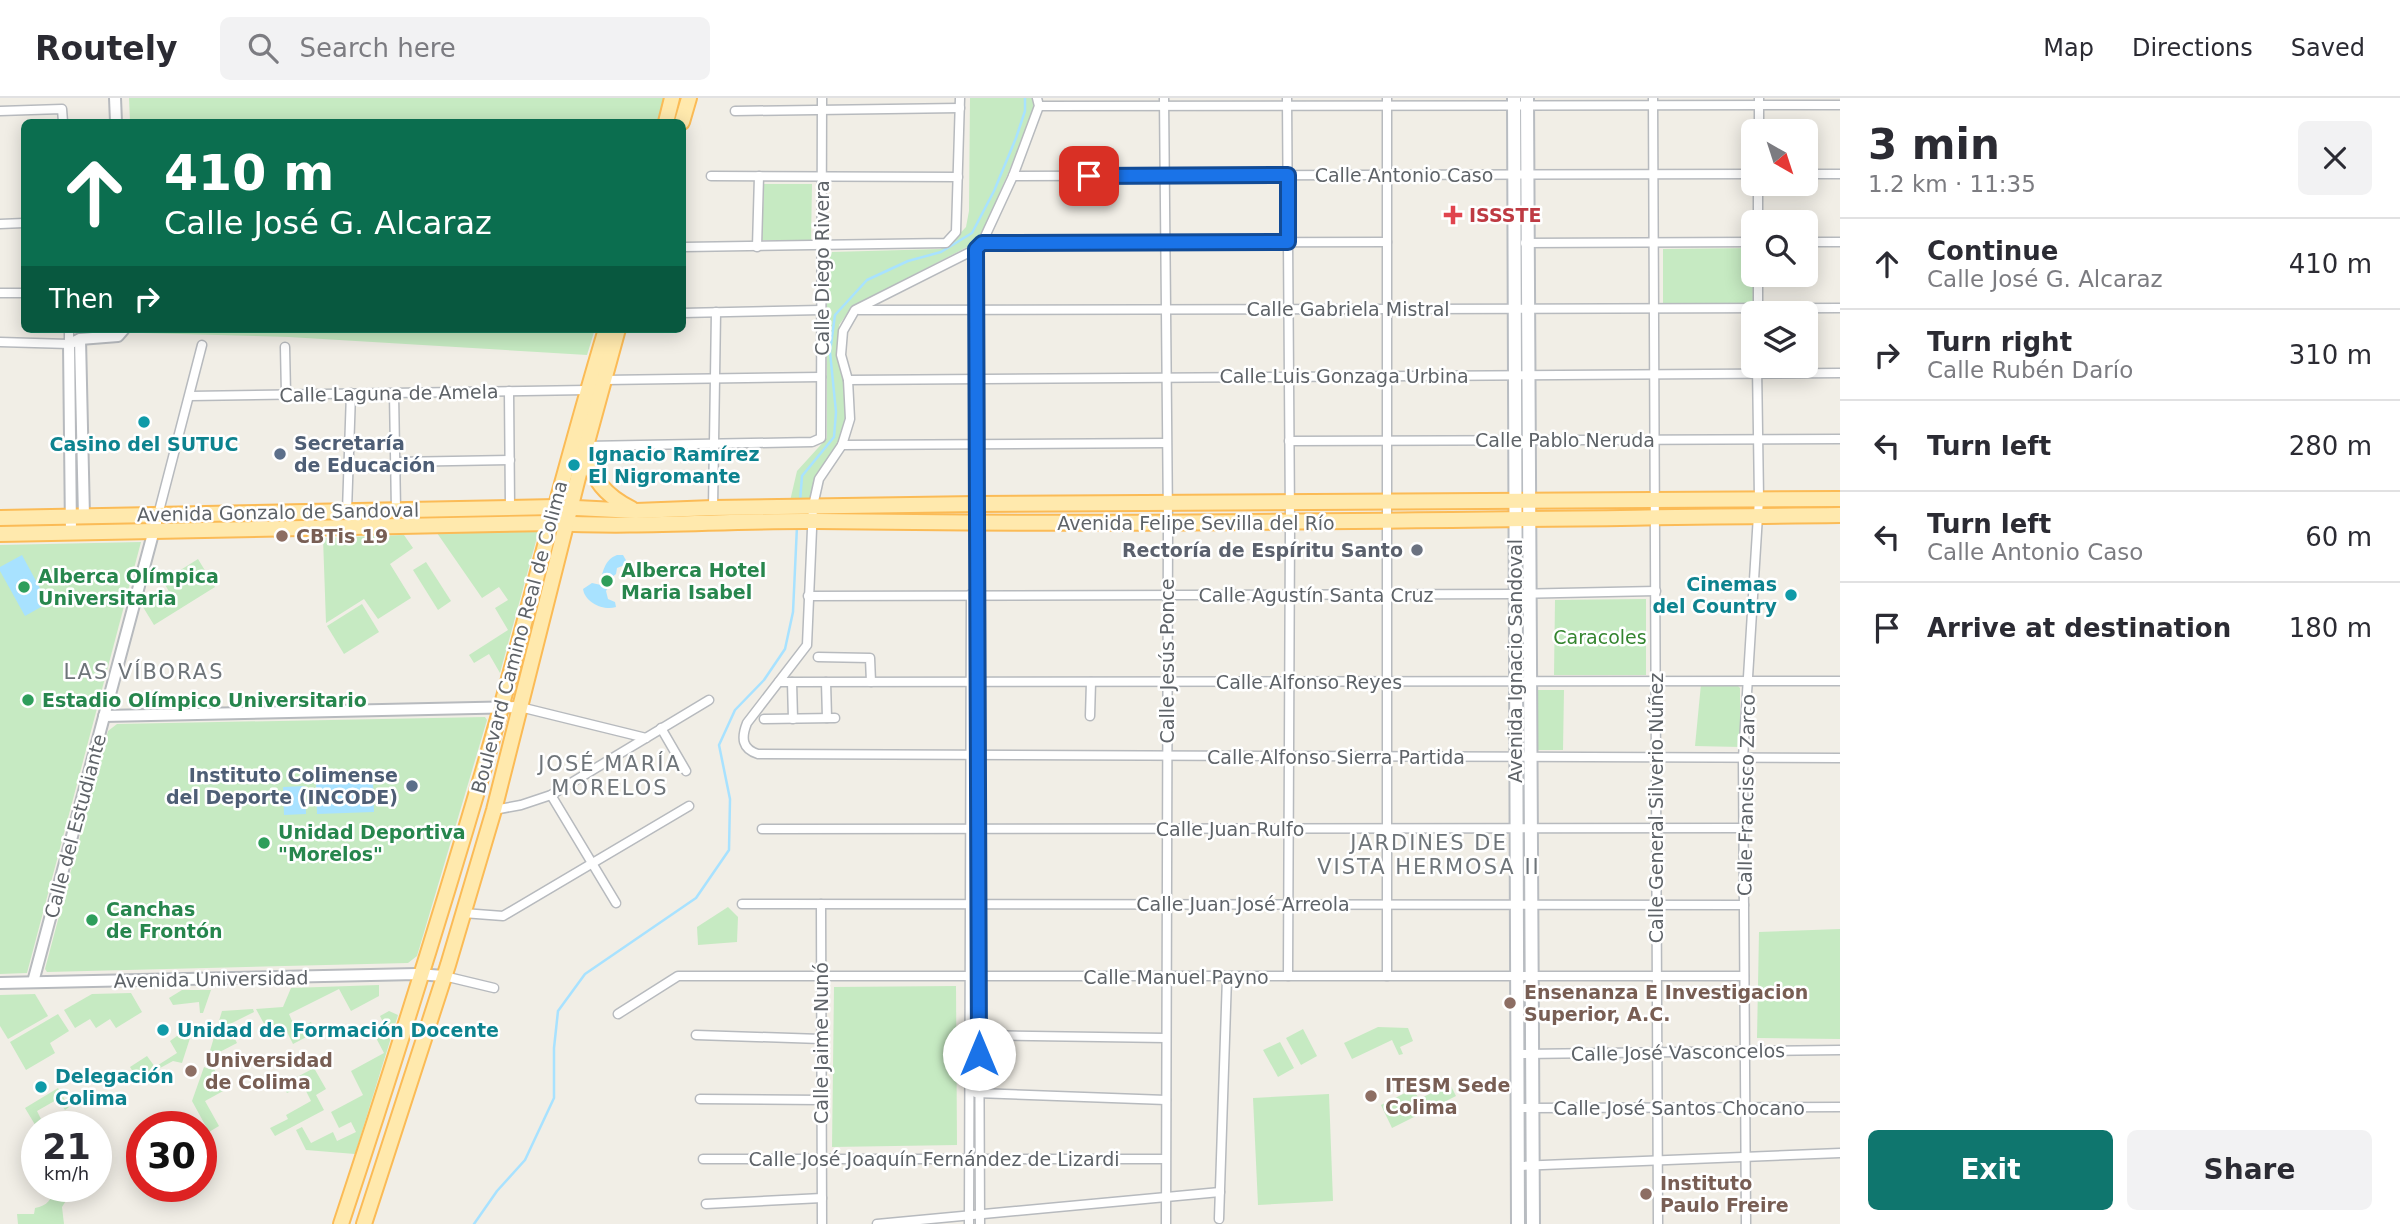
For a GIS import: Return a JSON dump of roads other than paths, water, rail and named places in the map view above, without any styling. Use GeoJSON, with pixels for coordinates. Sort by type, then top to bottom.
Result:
{"type":"FeatureCollection","features":[{"type":"Feature","properties":{"kind":"main road"},"geometry":{"type":"LineString","coordinates":[[667,119],[672,98]]}},
{"type":"Feature","properties":{"kind":"main road"},"geometry":{"type":"LineString","coordinates":[[683,119],[689,98]]}},
{"type":"Feature","properties":{"kind":"main road","name":"Avenida Ignacio Sandoval"},"geometry":{"type":"LineString","coordinates":[[1514,102],[1515,440],[1522,501]]}},
{"type":"Feature","properties":{"kind":"main road","name":"Avenida Ignacio Sandoval"},"geometry":{"type":"LineString","coordinates":[[1518,1224],[1515,594],[1529,440],[1527,102]]}},
{"type":"Feature","properties":{"kind":"main road","name":"Boulevard Camino Real de Colima"},"geometry":{"type":"LineString","coordinates":[[564,507],[568,457],[605,333]]}},
{"type":"Feature","properties":{"kind":"main road","name":"Boulevard Camino Real de Colima"},"geometry":{"type":"LineString","coordinates":[[341,1224],[385,1093],[564,507],[586,447],[617,333]]}},
{"type":"Feature","properties":{"kind":"main road"},"geometry":{"type":"LineString","coordinates":[[586,447],[589,468],[604,491],[636,511]]}},
{"type":"Feature","properties":{"kind":"main road"},"geometry":{"type":"LineString","coordinates":[[526,507],[555,488],[568,457]]}},
{"type":"Feature","properties":{"kind":"main road","name":"Avenida Felipe Sevilla del Río"},"geometry":{"type":"LineString","coordinates":[[559,523],[595,525],[800,510],[976,504],[1840,499]]}},
{"type":"Feature","properties":{"kind":"main road","name":"Avenida Gonzalo de Sandoval"},"geometry":{"type":"LineString","coordinates":[[0,518],[564,507]]}},
{"type":"Feature","properties":{"kind":"main road","name":"Avenida Felipe Sevilla del Río"},"geometry":{"type":"LineString","coordinates":[[564,507],[636,511],[713,508],[800,510]]}},
{"type":"Feature","properties":{"kind":"main road"},"geometry":{"type":"LineString","coordinates":[[403,510],[411,526]]}},
{"type":"Feature","properties":{"kind":"main road","name":"Avenida Felipe Sevilla del Río"},"geometry":{"type":"LineString","coordinates":[[800,510],[808,521],[976,523],[1387,522],[1840,516]]}},
{"type":"Feature","properties":{"kind":"main road"},"geometry":{"type":"LineString","coordinates":[[284,528],[285,512]]}},
{"type":"Feature","properties":{"kind":"main road","name":"Avenida Ignacio Sandoval"},"geometry":{"type":"LineString","coordinates":[[1522,519],[1530,594],[1533,1224]]}},
{"type":"Feature","properties":{"kind":"main road","name":"Boulevard Camino Real de Colima"},"geometry":{"type":"LineString","coordinates":[[364,1224],[494,810],[551,585],[559,523]]}},
{"type":"Feature","properties":{"kind":"main road","name":"Avenida Gonzalo de Sandoval"},"geometry":{"type":"LineString","coordinates":[[0,534],[559,523]]}},
{"type":"Feature","properties":{"kind":"main road"},"geometry":{"type":"LineString","coordinates":[[551,585],[568,544],[583,529],[595,525]]}},
{"type":"Feature","properties":{"kind":"main road"},"geometry":{"type":"LineString","coordinates":[[463,839],[483,845]]}},
{"type":"Feature","properties":{"kind":"main road"},"geometry":{"type":"LineString","coordinates":[[385,1093],[405,1098]]}},
{"type":"Feature","properties":{"kind":"main road"},"geometry":{"type":"LineString","coordinates":[[352,1192],[373,1200]]}},
{"type":"Feature","properties":{"kind":"street"},"geometry":{"type":"LineString","coordinates":[[115,98],[116,119]]}},
{"type":"Feature","properties":{"kind":"street","name":"Calle Diego Rivera"},"geometry":{"type":"LineString","coordinates":[[714,445],[812,442],[821,438],[822,98]]}},
{"type":"Feature","properties":{"kind":"street"},"geometry":{"type":"LineString","coordinates":[[980,1224],[979,904],[974,830],[973,596],[977,580],[976,310],[979,246],[1013,176],[1038,102],[1759,102],[1840,105]]}},
{"type":"Feature","properties":{"kind":"street","name":"Calle Jesús Ponce"},"geometry":{"type":"LineString","coordinates":[[1164,102],[1168,523],[1166,1224]]}},
{"type":"Feature","properties":{"kind":"street"},"geometry":{"type":"LineString","coordinates":[[1287,102],[1290,522],[1287,976]]}},
{"type":"Feature","properties":{"kind":"street"},"geometry":{"type":"LineString","coordinates":[[1387,102],[1387,976]]}},
{"type":"Feature","properties":{"kind":"street","name":"Calle General Silverio Núñez"},"geometry":{"type":"LineString","coordinates":[[1653,102],[1658,1224]]}},
{"type":"Feature","properties":{"kind":"street"},"geometry":{"type":"LineString","coordinates":[[686,247],[946,243],[956,232],[960,103],[735,111]]}},
{"type":"Feature","properties":{"kind":"street"},"geometry":{"type":"LineString","coordinates":[[0,111],[62,109],[63,119]]}},
{"type":"Feature","properties":{"kind":"street","name":"Calle Antonio Caso"},"geometry":{"type":"LineString","coordinates":[[1013,176],[1741,174]]}},
{"type":"Feature","properties":{"kind":"street"},"geometry":{"type":"LineString","coordinates":[[1818,174],[1840,174]]}},
{"type":"Feature","properties":{"kind":"street"},"geometry":{"type":"LineString","coordinates":[[711,176],[958,177]]}},
{"type":"Feature","properties":{"kind":"street"},"geometry":{"type":"LineString","coordinates":[[757,247],[759,176]]}},
{"type":"Feature","properties":{"kind":"street"},"geometry":{"type":"LineString","coordinates":[[0,224],[21,223]]}},
{"type":"Feature","properties":{"kind":"street"},"geometry":{"type":"LineString","coordinates":[[779,682],[807,645],[808,521],[800,510],[842,445],[850,419],[848,380],[841,355],[843,331],[855,310],[979,246],[1165,242],[1387,242]]}},
{"type":"Feature","properties":{"kind":"street"},"geometry":{"type":"LineString","coordinates":[[1514,243],[1741,242]]}},
{"type":"Feature","properties":{"kind":"street"},"geometry":{"type":"LineString","coordinates":[[1818,242],[1840,242]]}},
{"type":"Feature","properties":{"kind":"street"},"geometry":{"type":"LineString","coordinates":[[0,293],[21,293]]}},
{"type":"Feature","properties":{"kind":"street","name":"Calle Gabriela Mistral"},"geometry":{"type":"LineString","coordinates":[[855,310],[1655,308],[1741,311]]}},
{"type":"Feature","properties":{"kind":"street","name":"Calle Gabriela Mistral"},"geometry":{"type":"LineString","coordinates":[[1818,309],[1840,308]]}},
{"type":"Feature","properties":{"kind":"street"},"geometry":{"type":"LineString","coordinates":[[686,313],[821,310]]}},
{"type":"Feature","properties":{"kind":"street"},"geometry":{"type":"LineString","coordinates":[[713,508],[716,312]]}},
{"type":"Feature","properties":{"kind":"street"},"geometry":{"type":"LineString","coordinates":[[71,333],[75,342],[77,516],[71,533]]}},
{"type":"Feature","properties":{"kind":"street"},"geometry":{"type":"LineString","coordinates":[[0,342],[75,342],[118,337],[121,333]]}},
{"type":"Feature","properties":{"kind":"street","name":"Calle del Estudiante"},"geometry":{"type":"LineString","coordinates":[[33,982],[202,345]]}},
{"type":"Feature","properties":{"kind":"street"},"geometry":{"type":"LineString","coordinates":[[285,347],[286,394]]}},
{"type":"Feature","properties":{"kind":"street","name":"Calle Luis Gonzaga Urbina"},"geometry":{"type":"LineString","coordinates":[[848,380],[1655,374],[1741,371]]}},
{"type":"Feature","properties":{"kind":"street","name":"Calle Luis Gonzaga Urbina"},"geometry":{"type":"LineString","coordinates":[[1818,372],[1840,373]]}},
{"type":"Feature","properties":{"kind":"street"},"geometry":{"type":"LineString","coordinates":[[604,380],[821,377]]}},
{"type":"Feature","properties":{"kind":"street","name":"Calle Francisco Zarco"},"geometry":{"type":"LineString","coordinates":[[1746,1224],[1743,758],[1759,499],[1757,378]]}},
{"type":"Feature","properties":{"kind":"street","name":"Calle Laguna de Amela"},"geometry":{"type":"LineString","coordinates":[[190,396],[588,390]]}},
{"type":"Feature","properties":{"kind":"street"},"geometry":{"type":"LineString","coordinates":[[509,391],[510,508]]}},
{"type":"Feature","properties":{"kind":"street"},"geometry":{"type":"LineString","coordinates":[[347,511],[351,393]]}},
{"type":"Feature","properties":{"kind":"street"},"geometry":{"type":"LineString","coordinates":[[394,393],[395,462],[403,510]]}},
{"type":"Feature","properties":{"kind":"street","name":"Calle Pablo Neruda"},"geometry":{"type":"LineString","coordinates":[[1289,441],[1840,439]]}},
{"type":"Feature","properties":{"kind":"street"},"geometry":{"type":"LineString","coordinates":[[842,445],[1166,443]]}},
{"type":"Feature","properties":{"kind":"street"},"geometry":{"type":"LineString","coordinates":[[586,447],[714,445]]}},
{"type":"Feature","properties":{"kind":"street"},"geometry":{"type":"LineString","coordinates":[[395,462],[510,460]]}},
{"type":"Feature","properties":{"kind":"street","name":"Calle Agustín Santa Cruz"},"geometry":{"type":"LineString","coordinates":[[808,596],[1530,594],[1656,591]]}},
{"type":"Feature","properties":{"kind":"street"},"geometry":{"type":"LineString","coordinates":[[818,657],[870,658],[871,682]]}},
{"type":"Feature","properties":{"kind":"street","name":"Calle Alfonso Reyes"},"geometry":{"type":"LineString","coordinates":[[779,682],[1840,681]]}},
{"type":"Feature","properties":{"kind":"street","name":"Calle Alfonso Sierra Partida"},"geometry":{"type":"LineString","coordinates":[[779,682],[747,723],[743,743],[749,751],[758,754],[974,757],[1840,758]]}},
{"type":"Feature","properties":{"kind":"street"},"geometry":{"type":"LineString","coordinates":[[792,682],[793,719]]}},
{"type":"Feature","properties":{"kind":"street"},"geometry":{"type":"LineString","coordinates":[[764,719],[831,718],[826,682]]}},
{"type":"Feature","properties":{"kind":"street"},"geometry":{"type":"LineString","coordinates":[[1090,716],[1091,682]]}},
{"type":"Feature","properties":{"kind":"street"},"geometry":{"type":"LineString","coordinates":[[494,810],[551,795],[709,700]]}},
{"type":"Feature","properties":{"kind":"street"},"geometry":{"type":"LineString","coordinates":[[104,716],[520,707],[646,738]]}},
{"type":"Feature","properties":{"kind":"street"},"geometry":{"type":"LineString","coordinates":[[662,729],[686,771]]}},
{"type":"Feature","properties":{"kind":"street"},"geometry":{"type":"LineString","coordinates":[[551,795],[616,903]]}},
{"type":"Feature","properties":{"kind":"street"},"geometry":{"type":"LineString","coordinates":[[463,913],[503,916],[688,806]]}},
{"type":"Feature","properties":{"kind":"street","name":"Calle Juan Rulfo"},"geometry":{"type":"LineString","coordinates":[[762,830],[1743,828]]}},
{"type":"Feature","properties":{"kind":"street"},"geometry":{"type":"LineString","coordinates":[[968,1220],[969,904],[974,830]]}},
{"type":"Feature","properties":{"kind":"street","name":"Calle Juan José Arreola"},"geometry":{"type":"LineString","coordinates":[[742,904],[1744,905]]}},
{"type":"Feature","properties":{"kind":"street","name":"Calle Jaime Nunó"},"geometry":{"type":"LineString","coordinates":[[821,904],[822,1224]]}},
{"type":"Feature","properties":{"kind":"street","name":"Avenida Universidad"},"geometry":{"type":"LineString","coordinates":[[0,983],[421,974],[444,976]]}},
{"type":"Feature","properties":{"kind":"street"},"geometry":{"type":"LineString","coordinates":[[444,976],[494,988]]}},
{"type":"Feature","properties":{"kind":"street","name":"Calle Manuel Payno"},"geometry":{"type":"LineString","coordinates":[[618,1014],[678,976],[1744,976]]}},
{"type":"Feature","properties":{"kind":"street"},"geometry":{"type":"LineString","coordinates":[[1219,1219],[1227,976]]}},
{"type":"Feature","properties":{"kind":"street"},"geometry":{"type":"LineString","coordinates":[[696,1035],[821,1039]]}},
{"type":"Feature","properties":{"kind":"street"},"geometry":{"type":"LineString","coordinates":[[969,1035],[1166,1038]]}},
{"type":"Feature","properties":{"kind":"street","name":"Calle José Vasconcelos"},"geometry":{"type":"LineString","coordinates":[[1517,1054],[1840,1050]]}},
{"type":"Feature","properties":{"kind":"street"},"geometry":{"type":"LineString","coordinates":[[969,1094],[1166,1100]]}},
{"type":"Feature","properties":{"kind":"street"},"geometry":{"type":"LineString","coordinates":[[700,1098],[822,1100]]}},
{"type":"Feature","properties":{"kind":"street","name":"Calle José Santos Chocano"},"geometry":{"type":"LineString","coordinates":[[1517,1108],[1840,1107]]}},
{"type":"Feature","properties":{"kind":"street"},"geometry":{"type":"LineString","coordinates":[[1518,1166],[1840,1153]]}},
{"type":"Feature","properties":{"kind":"street","name":"Calle José Joaquín Fernández de Lizardi"},"geometry":{"type":"LineString","coordinates":[[703,1159],[1166,1159]]}},
{"type":"Feature","properties":{"kind":"street"},"geometry":{"type":"LineString","coordinates":[[877,1224],[968,1220],[980,1214],[1220,1192]]}},
{"type":"Feature","properties":{"kind":"street"},"geometry":{"type":"LineString","coordinates":[[706,1203],[822,1198]]}},
{"type":"Feature","properties":{"kind":"water","name":"Alberca Olímpica Universitaria"},"geometry":{"type":"Polygon","coordinates":[[[22,555],[48,603],[25,616],[0,571],[0,567],[22,555]]]}},
{"type":"Feature","properties":{"kind":"water","name":"Alberca Hotel Maria Isabel"},"geometry":{"type":"Polygon","coordinates":[[[617,555],[623,555],[627,562],[617,568],[606,591],[608,599],[615,602],[616,607],[601,607],[587,598],[583,589],[592,583],[601,585],[604,567],[617,555]]]}},
{"type":"Feature","properties":{"kind":"water"},"geometry":{"type":"Polygon","coordinates":[[[373,781],[374,812],[317,814],[316,784],[373,781]]]}},
{"type":"Feature","properties":{"kind":"water"},"geometry":{"type":"Polygon","coordinates":[[[305,786],[306,814],[284,815],[283,787],[305,786]]]}},
{"type":"Feature","properties":{"kind":"waterway"},"geometry":{"type":"LineString","coordinates":[[800,502],[802,476],[834,437],[836,412],[830,352],[835,315],[867,280],[908,261],[941,252],[972,233],[994,191],[1016,138],[1025,111],[1025,98]]}},
{"type":"Feature","properties":{"kind":"waterway"},"geometry":{"type":"LineString","coordinates":[[474,1224],[497,1191],[525,1160],[554,1098],[554,1048],[558,1011],[585,974],[696,898],[729,850],[730,799],[719,745],[735,710],[764,680],[785,649],[793,612],[797,526]]}},
{"type":"Feature","properties":{"kind":"place","name":"ISSSTE"},"geometry":{"type":"Point","coordinates":[1453,215]}},
{"type":"Feature","properties":{"kind":"place","name":"Casino del SUTUC"},"geometry":{"type":"Point","coordinates":[144,422]}},
{"type":"Feature","properties":{"kind":"place","name":"Secretaría de Educación"},"geometry":{"type":"Point","coordinates":[280,454]}},
{"type":"Feature","properties":{"kind":"place","name":"Ignacio Ramírez El Nigromante"},"geometry":{"type":"Point","coordinates":[574,465]}},
{"type":"Feature","properties":{"kind":"place","name":"CBTis 19"},"geometry":{"type":"Point","coordinates":[282,536]}},
{"type":"Feature","properties":{"kind":"place","name":"Rectoría de Espíritu Santo"},"geometry":{"type":"Point","coordinates":[1417,550]}},
{"type":"Feature","properties":{"kind":"place","name":"Alberca Hotel Maria Isabel"},"geometry":{"type":"Point","coordinates":[607,581]}},
{"type":"Feature","properties":{"kind":"place","name":"Alberca Olímpica Universitaria"},"geometry":{"type":"Point","coordinates":[24,587]}},
{"type":"Feature","properties":{"kind":"place","name":"Cinemas del Country"},"geometry":{"type":"Point","coordinates":[1791,595]}},
{"type":"Feature","properties":{"kind":"place","name":"Estadio Olímpico Universitario"},"geometry":{"type":"Point","coordinates":[28,700]}},
{"type":"Feature","properties":{"kind":"place","name":"Instituto Colimense del Deporte (INCODE)"},"geometry":{"type":"Point","coordinates":[412,786]}},
{"type":"Feature","properties":{"kind":"place","name":"Unidad Deportiva \"Morelos\""},"geometry":{"type":"Point","coordinates":[264,843]}},
{"type":"Feature","properties":{"kind":"place","name":"Canchas de Frontón"},"geometry":{"type":"Point","coordinates":[92,920]}},
{"type":"Feature","properties":{"kind":"place","name":"Ensenanza E Investigacion Superior, A.C."},"geometry":{"type":"Point","coordinates":[1510,1003]}},
{"type":"Feature","properties":{"kind":"place","name":"Unidad de Formación Docente"},"geometry":{"type":"Point","coordinates":[163,1030]}},
{"type":"Feature","properties":{"kind":"place","name":"Universidad de Colima"},"geometry":{"type":"Point","coordinates":[191,1071]}},
{"type":"Feature","properties":{"kind":"place","name":"Delegación Colima"},"geometry":{"type":"Point","coordinates":[41,1087]}},
{"type":"Feature","properties":{"kind":"place","name":"ITESM Sede Colima"},"geometry":{"type":"Point","coordinates":[1371,1096]}},
{"type":"Feature","properties":{"kind":"place","name":"Instituto Paulo Freire"},"geometry":{"type":"Point","coordinates":[1646,1194]}},
{"type":"Feature","properties":{"kind":"district","name":"LAS VÍBORAS"},"geometry":{"type":"Point","coordinates":[144,672]}},
{"type":"Feature","properties":{"kind":"district","name":"JOSÉ MARÍA MORELOS"},"geometry":{"type":"Point","coordinates":[610,776]}},
{"type":"Feature","properties":{"kind":"district","name":"JARDINES DE VISTA HERMOSA II"},"geometry":{"type":"Point","coordinates":[1429,855]}},
{"type":"Feature","properties":{"kind":"park label","name":"Caracoles"},"geometry":{"type":"Point","coordinates":[1600,637]}}]}
